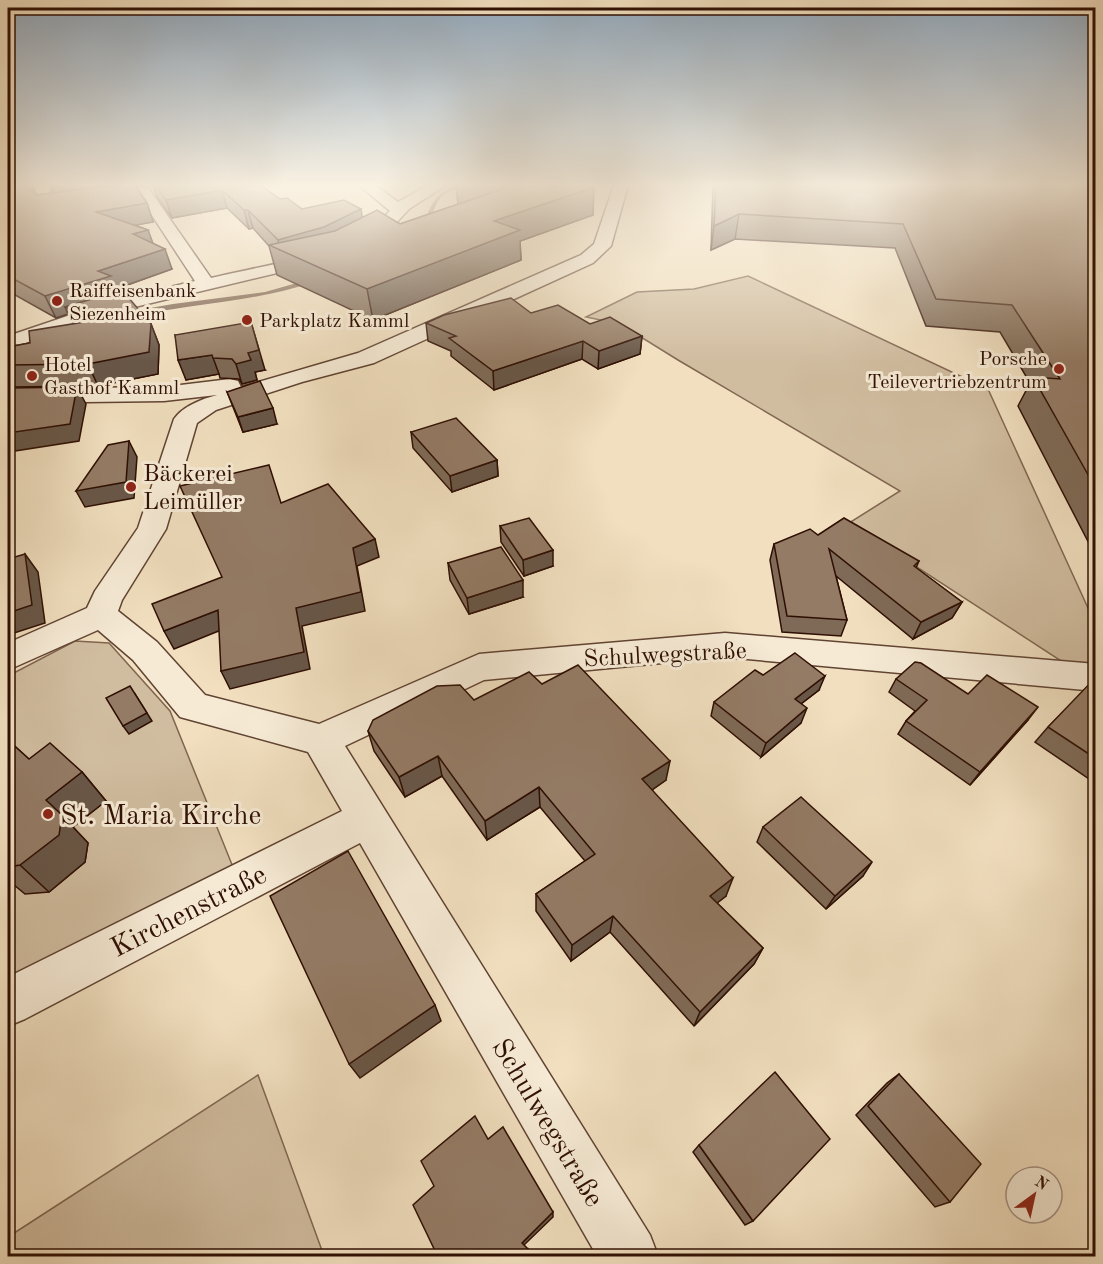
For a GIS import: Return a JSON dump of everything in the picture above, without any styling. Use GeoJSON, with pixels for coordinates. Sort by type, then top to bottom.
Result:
{"type":"FeatureCollection","features":[{"type":"Feature","properties":{"kind":"street"},"geometry":{"type":"LineString","coordinates":[[183,244],[207,285]]}},
{"type":"Feature","properties":{"kind":"street"},"geometry":{"type":"LineString","coordinates":[[8,343],[116,306],[334,254],[353,244]]}},
{"type":"Feature","properties":{"kind":"street"},"geometry":{"type":"LineString","coordinates":[[8,396],[162,410],[294,377],[366,358],[586,259],[603,244]]}},
{"type":"Feature","properties":{"kind":"street"},"geometry":{"type":"LineString","coordinates":[[8,657],[101,615],[106,599],[152,529],[186,418],[208,405],[294,377]]}},
{"type":"Feature","properties":{"kind":"street"},"geometry":{"type":"LineString","coordinates":[[162,410],[159,443],[174,452]]}},
{"type":"Feature","properties":{"kind":"street"},"geometry":{"type":"LineString","coordinates":[[101,615],[145,651],[193,707],[321,740]]}},
{"type":"Feature","properties":{"kind":"street","name":"Schulwegstraße"},"geometry":{"type":"LineString","coordinates":[[629,1257],[321,740],[479,667],[725,645],[1095,678]]}},
{"type":"Feature","properties":{"kind":"street","name":"Kirchenstraße"},"geometry":{"type":"LineString","coordinates":[[8,1002],[369,818]]}},
{"type":"Feature","properties":{"kind":"shaded area"},"geometry":{"type":"Polygon","coordinates":[[[748,276],[988,389],[1088,608],[1095,612],[1095,683],[849,523],[900,491],[620,324],[586,317],[637,292],[694,289],[748,276]]]}},
{"type":"Feature","properties":{"kind":"shaded area"},"geometry":{"type":"Polygon","coordinates":[[[75,641],[109,643],[170,711],[235,872],[8,977],[8,676],[75,641]]]}},
{"type":"Feature","properties":{"kind":"shaded area"},"geometry":{"type":"Polygon","coordinates":[[[258,1075],[324,1256],[8,1256],[8,1237],[258,1075]]]}},
{"type":"Feature","properties":{"kind":"building"},"geometry":{"type":"Polygon","coordinates":[[[8,244],[154,244],[165,249],[98,271],[111,276],[45,296],[8,276],[8,244]]]}},
{"type":"Feature","properties":{"kind":"building"},"geometry":{"type":"Polygon","coordinates":[[[274,244],[484,244],[367,289],[269,245],[274,244]]]}},
{"type":"Feature","properties":{"kind":"building"},"geometry":{"type":"Polygon","coordinates":[[[912,244],[1095,244],[1095,487],[1033,377],[1060,379],[1012,305],[936,299],[912,244]]]}},
{"type":"Feature","properties":{"kind":"building"},"geometry":{"type":"Polygon","coordinates":[[[122,290],[151,324],[149,352],[88,364],[8,365],[8,347],[30,343],[29,331],[90,321],[65,307],[122,290]]]}},
{"type":"Feature","properties":{"kind":"building"},"geometry":{"type":"Polygon","coordinates":[[[511,298],[531,313],[558,305],[590,324],[610,317],[642,336],[599,351],[583,341],[493,371],[449,338],[456,336],[426,323],[444,315],[511,298]]]}},
{"type":"Feature","properties":{"kind":"building"},"geometry":{"type":"Polygon","coordinates":[[[251,322],[259,350],[248,353],[251,360],[236,364],[232,359],[213,358],[212,355],[178,360],[175,335],[251,322]]]}},
{"type":"Feature","properties":{"kind":"building"},"geometry":{"type":"Polygon","coordinates":[[[260,381],[273,408],[238,417],[227,392],[260,381]]]}},
{"type":"Feature","properties":{"kind":"building"},"geometry":{"type":"Polygon","coordinates":[[[77,387],[70,424],[8,433],[8,388],[77,387]]]}},
{"type":"Feature","properties":{"kind":"building"},"geometry":{"type":"Polygon","coordinates":[[[456,418],[497,460],[450,476],[411,432],[456,418]]]}},
{"type":"Feature","properties":{"kind":"building"},"geometry":{"type":"Polygon","coordinates":[[[129,441],[126,482],[76,491],[108,445],[129,441]]]}},
{"type":"Feature","properties":{"kind":"building"},"geometry":{"type":"Polygon","coordinates":[[[269,465],[281,503],[328,484],[375,539],[353,548],[361,592],[296,608],[304,652],[221,671],[218,610],[164,631],[152,604],[222,577],[180,486],[269,465]]]}},
{"type":"Feature","properties":{"kind":"building"},"geometry":{"type":"Polygon","coordinates":[[[529,518],[553,550],[523,560],[500,526],[529,518]]]}},
{"type":"Feature","properties":{"kind":"building"},"geometry":{"type":"Polygon","coordinates":[[[844,518],[919,561],[914,566],[962,602],[921,622],[829,549],[847,620],[787,616],[774,544],[810,529],[818,535],[844,518]]]}},
{"type":"Feature","properties":{"kind":"building"},"geometry":{"type":"Polygon","coordinates":[[[501,547],[523,580],[467,598],[448,563],[501,547]]]}},
{"type":"Feature","properties":{"kind":"building"},"geometry":{"type":"Polygon","coordinates":[[[25,554],[32,605],[8,613],[8,559],[25,554]]]}},
{"type":"Feature","properties":{"kind":"building"},"geometry":{"type":"Polygon","coordinates":[[[795,653],[825,676],[795,699],[807,708],[766,743],[714,702],[755,670],[763,675],[795,653]]]}},
{"type":"Feature","properties":{"kind":"building"},"geometry":{"type":"Polygon","coordinates":[[[915,662],[921,663],[968,694],[987,675],[1038,707],[980,772],[906,721],[927,700],[896,679],[915,662]]]}},
{"type":"Feature","properties":{"kind":"building"},"geometry":{"type":"Polygon","coordinates":[[[578,665],[670,761],[642,779],[733,878],[710,896],[763,948],[700,1012],[613,916],[572,945],[536,894],[595,854],[539,787],[485,821],[438,756],[399,777],[368,731],[373,720],[437,686],[460,685],[474,700],[529,672],[542,684],[578,665]]]}},
{"type":"Feature","properties":{"kind":"building"},"geometry":{"type":"Polygon","coordinates":[[[1095,678],[1095,758],[1048,727],[1095,678]]]}},
{"type":"Feature","properties":{"kind":"building"},"geometry":{"type":"Polygon","coordinates":[[[130,686],[147,713],[123,726],[106,698],[130,686]]]}},
{"type":"Feature","properties":{"kind":"building"},"geometry":{"type":"Polygon","coordinates":[[[8,740],[29,759],[50,743],[82,772],[46,800],[62,815],[59,835],[20,865],[8,867],[8,740]]]}},
{"type":"Feature","properties":{"kind":"building"},"geometry":{"type":"Polygon","coordinates":[[[801,797],[872,862],[835,896],[763,827],[801,797]]]}},
{"type":"Feature","properties":{"kind":"building"},"geometry":{"type":"Polygon","coordinates":[[[348,851],[435,1005],[349,1064],[270,896],[348,851]]]}},
{"type":"Feature","properties":{"kind":"building"},"geometry":{"type":"Polygon","coordinates":[[[775,1072],[830,1139],[753,1221],[699,1145],[775,1072]]]}},
{"type":"Feature","properties":{"kind":"building"},"geometry":{"type":"Polygon","coordinates":[[[899,1074],[981,1164],[950,1202],[868,1106],[899,1074]]]}},
{"type":"Feature","properties":{"kind":"building"},"geometry":{"type":"Polygon","coordinates":[[[475,1116],[488,1139],[503,1127],[553,1212],[522,1243],[528,1249],[520,1257],[438,1257],[413,1205],[434,1186],[421,1161],[475,1116]]]}},
{"type":"Feature","properties":{"kind":"waterway"},"geometry":{"type":"LineString","coordinates":[[127,316],[173,306],[265,294],[311,281]]}},
{"type":"Feature","properties":{"kind":"place","name":"Raiffeisenbank Siezenheim"},"geometry":{"type":"Point","coordinates":[57,301]}},
{"type":"Feature","properties":{"kind":"place","name":"Parkplatz Kamml"},"geometry":{"type":"Point","coordinates":[247,320]}},
{"type":"Feature","properties":{"kind":"place","name":"Porsche Teilevertriebzentrum"},"geometry":{"type":"Point","coordinates":[1059,369]}},
{"type":"Feature","properties":{"kind":"place","name":"Hotel Gasthof Kamml"},"geometry":{"type":"Point","coordinates":[32,376]}},
{"type":"Feature","properties":{"kind":"place","name":"Bäckerei Leimüller"},"geometry":{"type":"Point","coordinates":[131,487]}},
{"type":"Feature","properties":{"kind":"place","name":"St. Maria Kirche"},"geometry":{"type":"Point","coordinates":[48,814]}}]}
